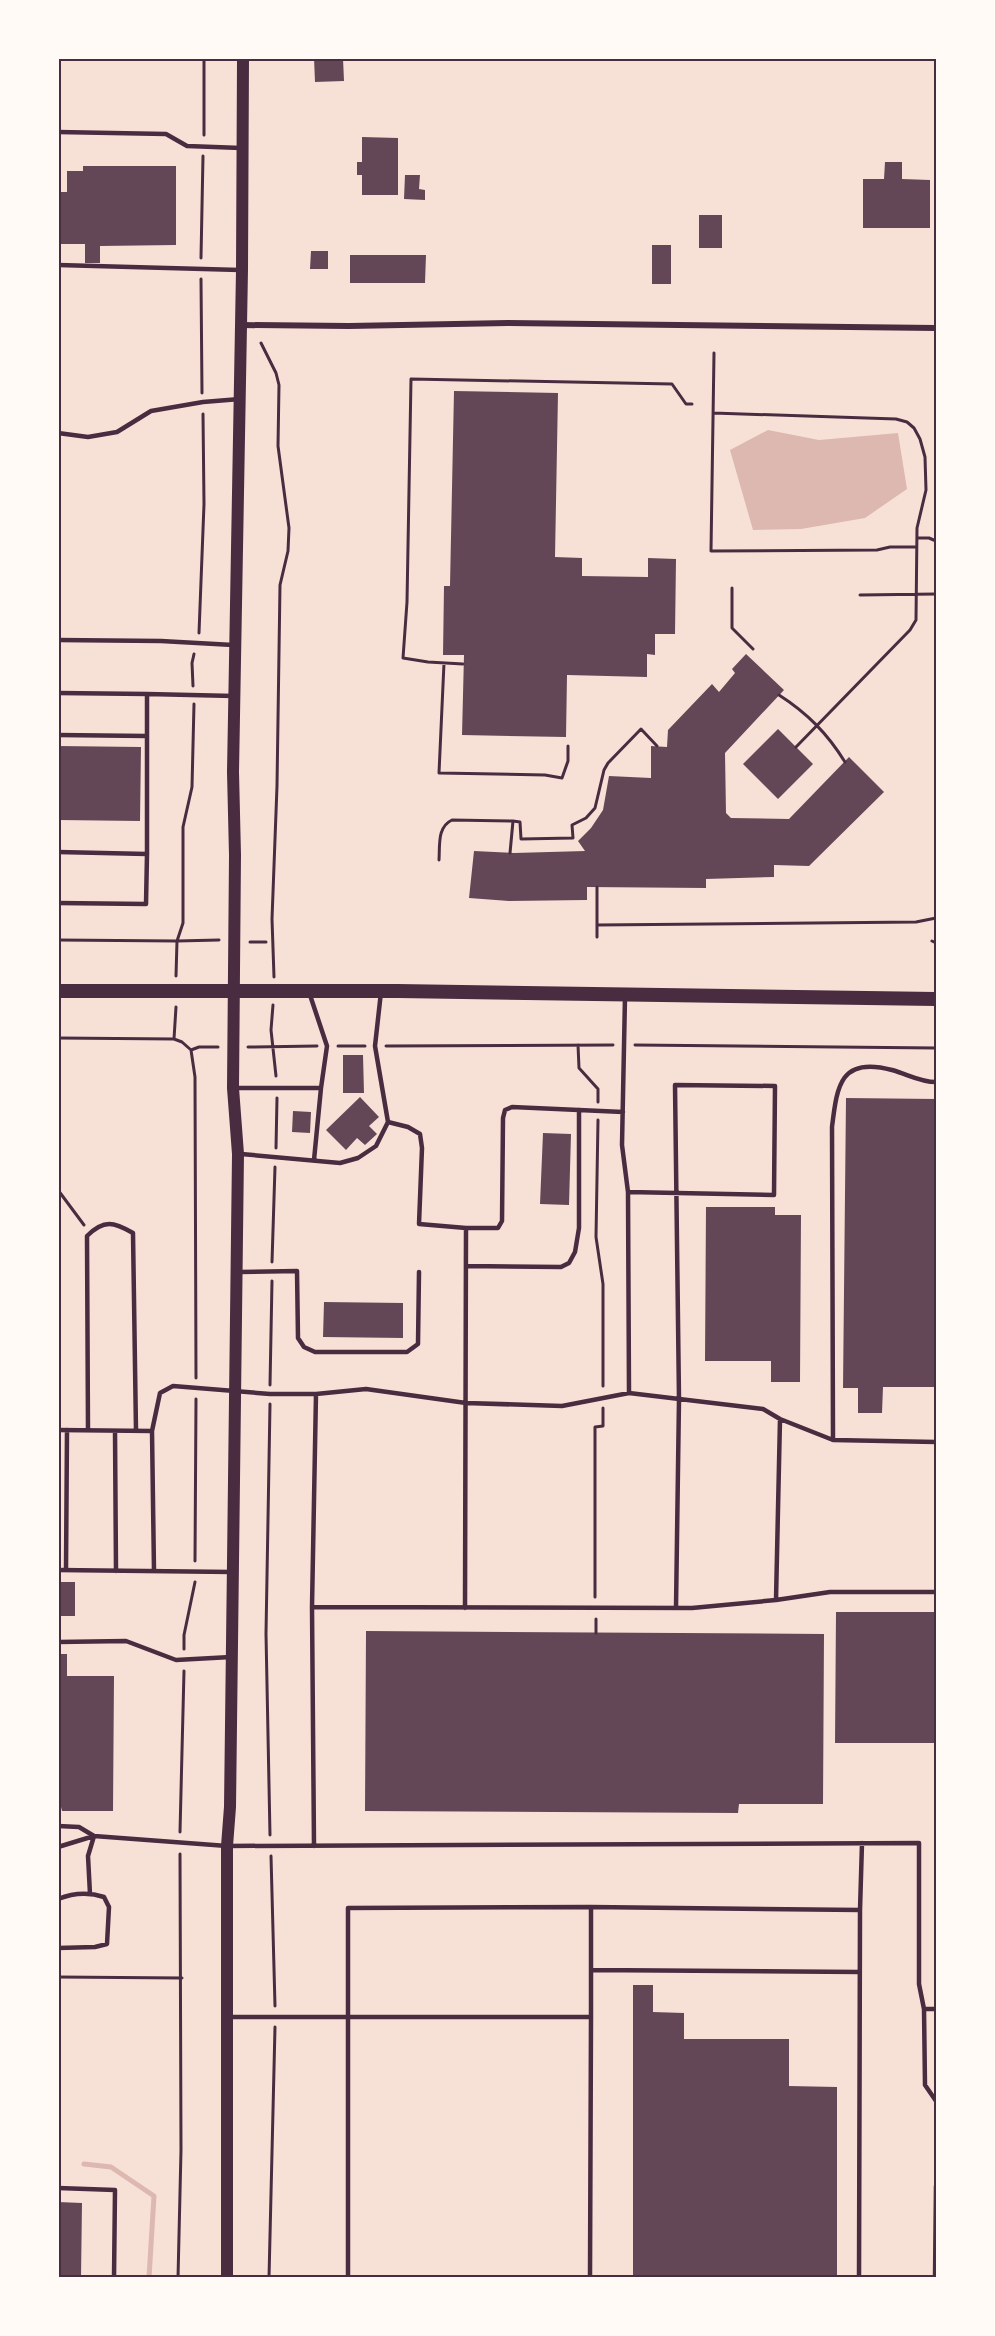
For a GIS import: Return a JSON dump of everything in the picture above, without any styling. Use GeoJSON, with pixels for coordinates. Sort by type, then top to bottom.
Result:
{"type":"FeatureCollection","features":[{"type":"Feature","properties":{"kind":"main road"},"geometry":{"type":"LineString","coordinates":[[227,2277],[227,1846],[230,1807],[238,1154],[233,1088],[234,696],[242,270],[243,58]]}},
{"type":"Feature","properties":{"kind":"main road"},"geometry":{"type":"LineString","coordinates":[[58,990],[381,991],[936,999]]}},
{"type":"Feature","properties":{"kind":"street"},"geometry":{"type":"LineString","coordinates":[[241,325],[349,326],[508,323],[936,328]]}},
{"type":"Feature","properties":{"kind":"lane"},"geometry":{"type":"LineString","coordinates":[[58,132],[166,134],[188,146],[243,148]]}},
{"type":"Feature","properties":{"kind":"lane"},"geometry":{"type":"LineString","coordinates":[[58,265],[242,270]]}},
{"type":"Feature","properties":{"kind":"lane"},"geometry":{"type":"LineString","coordinates":[[58,433],[88,437],[117,432],[151,411],[202,402],[240,399]]}},
{"type":"Feature","properties":{"kind":"lane"},"geometry":{"type":"LineString","coordinates":[[58,640],[161,641],[235,645]]}},
{"type":"Feature","properties":{"kind":"lane"},"geometry":{"type":"LineString","coordinates":[[58,693],[234,696]]}},
{"type":"Feature","properties":{"kind":"lane"},"geometry":{"type":"LineString","coordinates":[[58,903],[146,904],[147,694]]}},
{"type":"Feature","properties":{"kind":"lane"},"geometry":{"type":"LineString","coordinates":[[58,735],[147,736]]}},
{"type":"Feature","properties":{"kind":"lane"},"geometry":{"type":"LineString","coordinates":[[58,852],[147,854]]}},
{"type":"Feature","properties":{"kind":"lane"},"geometry":{"type":"LineString","coordinates":[[308,991],[327,1046],[314,1160]]}},
{"type":"Feature","properties":{"kind":"lane"},"geometry":{"type":"LineString","coordinates":[[238,1154],[340,1162],[358,1158],[376,1146],[388,1122],[375,1046],[381,991]]}},
{"type":"Feature","properties":{"kind":"lane"},"geometry":{"type":"LineString","coordinates":[[625,994],[622,1145],[628,1192],[629,1393]]}},
{"type":"Feature","properties":{"kind":"lane"},"geometry":{"type":"LineString","coordinates":[[833,1440],[832,1127],[840,1084],[845,1075],[856,1069],[874,1067],[891,1070],[925,1082],[936,1082]]}},
{"type":"Feature","properties":{"kind":"lane"},"geometry":{"type":"LineString","coordinates":[[628,1192],[676,1193],[774,1195],[775,1086],[675,1085],[676,1193],[679,1399],[676,1608]]}},
{"type":"Feature","properties":{"kind":"lane"},"geometry":{"type":"LineString","coordinates":[[233,1088],[321,1088]]}},
{"type":"Feature","properties":{"kind":"lane"},"geometry":{"type":"LineString","coordinates":[[388,1122],[408,1127],[420,1134],[422,1148],[419,1224],[498,1228],[502,1221],[505,1110],[512,1107],[623,1112]]}},
{"type":"Feature","properties":{"kind":"lane"},"geometry":{"type":"LineString","coordinates":[[466,1266],[561,1267],[569,1263],[575,1252],[579,1228],[579,1110]]}},
{"type":"Feature","properties":{"kind":"lane"},"geometry":{"type":"LineString","coordinates":[[88,1430],[87,1236],[98,1225],[116,1224],[133,1233],[136,1431]]}},
{"type":"Feature","properties":{"kind":"lane"},"geometry":{"type":"LineString","coordinates":[[465,1608],[466,1228]]}},
{"type":"Feature","properties":{"kind":"lane"},"geometry":{"type":"LineString","coordinates":[[236,1272],[297,1271],[298,1338],[304,1347],[315,1353],[407,1352],[418,1344],[419,1272]]}},
{"type":"Feature","properties":{"kind":"lane"},"geometry":{"type":"LineString","coordinates":[[154,1571],[152,1431],[160,1393],[173,1386],[270,1394],[316,1394],[366,1389],[466,1403],[562,1406],[629,1393],[763,1409],[780,1419],[833,1440],[936,1442]]}},
{"type":"Feature","properties":{"kind":"lane"},"geometry":{"type":"LineString","coordinates":[[314,1846],[312,1607],[316,1394]]}},
{"type":"Feature","properties":{"kind":"lane"},"geometry":{"type":"LineString","coordinates":[[776,1600],[780,1419]]}},
{"type":"Feature","properties":{"kind":"lane"},"geometry":{"type":"LineString","coordinates":[[58,1430],[152,1431]]}},
{"type":"Feature","properties":{"kind":"lane"},"geometry":{"type":"LineString","coordinates":[[66,1570],[67,1430]]}},
{"type":"Feature","properties":{"kind":"lane"},"geometry":{"type":"LineString","coordinates":[[115,1431],[116,1571]]}},
{"type":"Feature","properties":{"kind":"lane"},"geometry":{"type":"LineString","coordinates":[[58,1570],[232,1572]]}},
{"type":"Feature","properties":{"kind":"lane"},"geometry":{"type":"LineString","coordinates":[[312,1607],[676,1608],[776,1600],[830,1592],[936,1592]]}},
{"type":"Feature","properties":{"kind":"lane"},"geometry":{"type":"LineString","coordinates":[[58,1642],[126,1641],[176,1660],[231,1657]]}},
{"type":"Feature","properties":{"kind":"lane"},"geometry":{"type":"LineString","coordinates":[[58,1826],[79,1827],[94,1836]]}},
{"type":"Feature","properties":{"kind":"lane"},"geometry":{"type":"LineString","coordinates":[[90,1894],[88,1856],[94,1836]]}},
{"type":"Feature","properties":{"kind":"lane"},"geometry":{"type":"LineString","coordinates":[[58,1847],[94,1836],[227,1846],[919,1843],[919,1984],[924,2009],[925,2085],[936,2101]]}},
{"type":"Feature","properties":{"kind":"lane"},"geometry":{"type":"LineString","coordinates":[[859,2277],[862,1842]]}},
{"type":"Feature","properties":{"kind":"lane"},"geometry":{"type":"LineString","coordinates":[[58,1899],[77,1893],[90,1894],[104,1898],[109,1907],[107,1944],[95,1947],[58,1948]]}},
{"type":"Feature","properties":{"kind":"lane"},"geometry":{"type":"LineString","coordinates":[[348,2277],[348,1908],[591,1907],[860,1910]]}},
{"type":"Feature","properties":{"kind":"lane"},"geometry":{"type":"LineString","coordinates":[[590,2277],[591,1907]]}},
{"type":"Feature","properties":{"kind":"lane"},"geometry":{"type":"LineString","coordinates":[[591,1970],[860,1972]]}},
{"type":"Feature","properties":{"kind":"lane"},"geometry":{"type":"LineString","coordinates":[[924,2009],[936,2009]]}},
{"type":"Feature","properties":{"kind":"lane"},"geometry":{"type":"LineString","coordinates":[[227,2017],[591,2017]]}},
{"type":"Feature","properties":{"kind":"lane"},"geometry":{"type":"LineString","coordinates":[[934,2277],[936,2186]]}},
{"type":"Feature","properties":{"kind":"lane"},"geometry":{"type":"LineString","coordinates":[[58,2188],[116,2190],[114,2277]]}},
{"type":"Feature","properties":{"kind":"path"},"geometry":{"type":"LineString","coordinates":[[177,962],[177,941],[183,923],[183,827],[192,787],[194,696],[192,663],[199,634],[204,504],[201,269],[204,58]]}},
{"type":"Feature","properties":{"kind":"path"},"geometry":{"type":"LineString","coordinates":[[261,343],[276,373],[279,385],[278,446],[289,528],[288,551],[279,596],[277,786],[272,919],[274,950]]}},
{"type":"Feature","properties":{"kind":"path"},"geometry":{"type":"LineString","coordinates":[[714,353],[711,551],[877,550],[890,547],[916,547]]}},
{"type":"Feature","properties":{"kind":"path"},"geometry":{"type":"LineString","coordinates":[[463,664],[403,658],[407,602],[411,379],[672,384],[686,404],[692,404]]}},
{"type":"Feature","properties":{"kind":"path"},"geometry":{"type":"LineString","coordinates":[[713,413],[896,419],[907,422],[914,428],[920,439],[926,474],[926,490],[917,528],[916,620],[910,630],[796,747]]}},
{"type":"Feature","properties":{"kind":"path"},"geometry":{"type":"LineString","coordinates":[[917,538],[936,541]]}},
{"type":"Feature","properties":{"kind":"path"},"geometry":{"type":"LineString","coordinates":[[732,588],[732,628],[753,649]]}},
{"type":"Feature","properties":{"kind":"path"},"geometry":{"type":"LineString","coordinates":[[860,594],[936,594]]}},
{"type":"Feature","properties":{"kind":"path"},"geometry":{"type":"LineString","coordinates":[[444,663],[439,773],[545,775],[562,778],[568,761],[568,746]]}},
{"type":"Feature","properties":{"kind":"path"},"geometry":{"type":"LineString","coordinates":[[779,695],[799,708],[827,734],[845,762]]}},
{"type":"Feature","properties":{"kind":"path"},"geometry":{"type":"LineString","coordinates":[[439,860],[441,831],[446,823],[452,820],[520,822],[521,838],[573,838],[572,825],[586,818],[595,808],[604,770],[608,763],[641,729],[657,746]]}},
{"type":"Feature","properties":{"kind":"path"},"geometry":{"type":"LineString","coordinates":[[510,853],[513,821]]}},
{"type":"Feature","properties":{"kind":"path"},"geometry":{"type":"LineString","coordinates":[[597,887],[597,937]]}},
{"type":"Feature","properties":{"kind":"path"},"geometry":{"type":"LineString","coordinates":[[597,925],[916,922],[936,918]]}},
{"type":"Feature","properties":{"kind":"path"},"geometry":{"type":"LineString","coordinates":[[58,940],[177,941],[205,939]]}},
{"type":"Feature","properties":{"kind":"path"},"geometry":{"type":"LineString","coordinates":[[174,1040],[175,1029]]}},
{"type":"Feature","properties":{"kind":"path"},"geometry":{"type":"LineString","coordinates":[[269,2277],[275,2017],[266,1634],[277,1087],[272,1030]]}},
{"type":"Feature","properties":{"kind":"path"},"geometry":{"type":"LineString","coordinates":[[58,1038],[174,1040],[182,1042],[191,1050],[200,1047]]}},
{"type":"Feature","properties":{"kind":"path"},"geometry":{"type":"LineString","coordinates":[[578,1045],[579,1068],[598,1089],[596,1237],[603,1284],[603,1426],[595,1427],[596,1633]]}},
{"type":"Feature","properties":{"kind":"path"},"geometry":{"type":"LineString","coordinates":[[386,1046],[603,1045]]}},
{"type":"Feature","properties":{"kind":"path"},"geometry":{"type":"LineString","coordinates":[[261,1047],[315,1046]]}},
{"type":"Feature","properties":{"kind":"path"},"geometry":{"type":"LineString","coordinates":[[341,1046],[363,1046]]}},
{"type":"Feature","properties":{"kind":"path"},"geometry":{"type":"LineString","coordinates":[[641,1046],[936,1048]]}},
{"type":"Feature","properties":{"kind":"path"},"geometry":{"type":"LineString","coordinates":[[58,1190],[90,1233]]}},
{"type":"Feature","properties":{"kind":"path"},"geometry":{"type":"LineString","coordinates":[[58,1977],[182,1978]]}},
{"type":"Feature","properties":{"kind":"shaded area"},"geometry":{"type":"Polygon","coordinates":[[[768,430],[819,440],[898,433],[907,489],[865,518],[801,529],[753,530],[730,450],[768,430]]]}},
{"type":"Feature","properties":{"kind":"building"},"geometry":{"type":"Polygon","coordinates":[[[314,58],[343,58],[344,81],[315,82],[314,58]]]}},
{"type":"Feature","properties":{"kind":"building"},"geometry":{"type":"Polygon","coordinates":[[[362,137],[398,138],[398,195],[362,195],[362,175],[357,175],[357,162],[362,162],[362,137]]]}},
{"type":"Feature","properties":{"kind":"building"},"geometry":{"type":"Polygon","coordinates":[[[885,162],[902,162],[902,179],[930,180],[930,228],[863,228],[863,179],[884,179],[885,162]]]}},
{"type":"Feature","properties":{"kind":"building"},"geometry":{"type":"Polygon","coordinates":[[[83,166],[176,166],[176,245],[100,246],[100,263],[85,263],[85,244],[60,244],[60,192],[67,192],[67,171],[83,171],[83,166]]]}},
{"type":"Feature","properties":{"kind":"building"},"geometry":{"type":"Polygon","coordinates":[[[405,175],[420,175],[419,189],[425,190],[425,200],[404,199],[405,175]]]}},
{"type":"Feature","properties":{"kind":"building"},"geometry":{"type":"Polygon","coordinates":[[[699,215],[722,215],[722,248],[699,248],[699,215]]]}},
{"type":"Feature","properties":{"kind":"building"},"geometry":{"type":"Polygon","coordinates":[[[652,245],[671,245],[671,284],[652,284],[652,245]]]}},
{"type":"Feature","properties":{"kind":"building"},"geometry":{"type":"Polygon","coordinates":[[[311,251],[328,251],[328,269],[310,269],[311,251]]]}},
{"type":"Feature","properties":{"kind":"building"},"geometry":{"type":"Polygon","coordinates":[[[350,255],[426,255],[425,283],[350,283],[350,255]]]}},
{"type":"Feature","properties":{"kind":"building"},"geometry":{"type":"Polygon","coordinates":[[[454,391],[558,393],[555,557],[582,558],[582,576],[648,577],[648,558],[676,559],[675,634],[655,634],[655,655],[647,654],[647,677],[567,675],[566,737],[462,735],[464,655],[443,655],[444,586],[450,586],[454,391]]]}},
{"type":"Feature","properties":{"kind":"building"},"geometry":{"type":"Polygon","coordinates":[[[746,654],[784,690],[725,753],[726,813],[731,818],[789,819],[849,757],[884,792],[809,866],[774,865],[774,877],[706,879],[706,888],[587,887],[587,900],[509,901],[469,898],[474,851],[514,853],[585,851],[578,841],[591,828],[603,810],[609,776],[651,778],[651,746],[667,747],[668,730],[712,684],[719,692],[735,673],[732,669],[746,654]]]}},
{"type":"Feature","properties":{"kind":"building"},"geometry":{"type":"Polygon","coordinates":[[[778,729],[813,764],[778,799],[743,764],[778,729]]]}},
{"type":"Feature","properties":{"kind":"building"},"geometry":{"type":"Polygon","coordinates":[[[58,746],[141,747],[140,821],[58,820],[58,746]]]}},
{"type":"Feature","properties":{"kind":"building"},"geometry":{"type":"Polygon","coordinates":[[[343,1055],[363,1055],[364,1093],[343,1093],[343,1055]]]}},
{"type":"Feature","properties":{"kind":"building"},"geometry":{"type":"Polygon","coordinates":[[[360,1097],[379,1117],[369,1126],[377,1134],[365,1145],[357,1138],[346,1150],[326,1130],[360,1097]]]}},
{"type":"Feature","properties":{"kind":"building"},"geometry":{"type":"Polygon","coordinates":[[[846,1098],[936,1099],[936,1387],[883,1387],[882,1413],[858,1413],[858,1388],[843,1388],[846,1098]]]}},
{"type":"Feature","properties":{"kind":"building"},"geometry":{"type":"Polygon","coordinates":[[[293,1111],[311,1112],[310,1133],[292,1132],[293,1111]]]}},
{"type":"Feature","properties":{"kind":"building"},"geometry":{"type":"Polygon","coordinates":[[[543,1133],[571,1134],[569,1205],[540,1204],[543,1133]]]}},
{"type":"Feature","properties":{"kind":"building"},"geometry":{"type":"Polygon","coordinates":[[[706,1207],[775,1207],[775,1215],[801,1215],[800,1382],[771,1382],[771,1361],[705,1361],[706,1207]]]}},
{"type":"Feature","properties":{"kind":"building"},"geometry":{"type":"Polygon","coordinates":[[[324,1302],[403,1303],[403,1338],[323,1337],[324,1302]]]}},
{"type":"Feature","properties":{"kind":"building"},"geometry":{"type":"Polygon","coordinates":[[[58,1582],[75,1582],[75,1616],[58,1616],[58,1582]]]}},
{"type":"Feature","properties":{"kind":"building"},"geometry":{"type":"Polygon","coordinates":[[[836,1612],[936,1612],[936,1743],[835,1743],[836,1612]]]}},
{"type":"Feature","properties":{"kind":"building"},"geometry":{"type":"Polygon","coordinates":[[[366,1631],[824,1634],[823,1804],[739,1804],[738,1813],[365,1811],[366,1631]]]}},
{"type":"Feature","properties":{"kind":"building"},"geometry":{"type":"Polygon","coordinates":[[[58,1654],[67,1654],[67,1676],[114,1676],[113,1811],[62,1811],[61,1807],[58,1807],[58,1654]]]}},
{"type":"Feature","properties":{"kind":"building"},"geometry":{"type":"Polygon","coordinates":[[[633,1985],[653,1985],[653,2012],[684,2013],[684,2039],[789,2039],[789,2086],[837,2087],[837,2278],[633,2278],[633,1985]]]}},
{"type":"Feature","properties":{"kind":"building"},"geometry":{"type":"Polygon","coordinates":[[[58,2202],[82,2203],[81,2278],[58,2278],[58,2202]]]}},
{"type":"Feature","properties":{"kind":"waterway"},"geometry":{"type":"LineString","coordinates":[[84,2164],[111,2167],[154,2196],[149,2278]]}}]}
